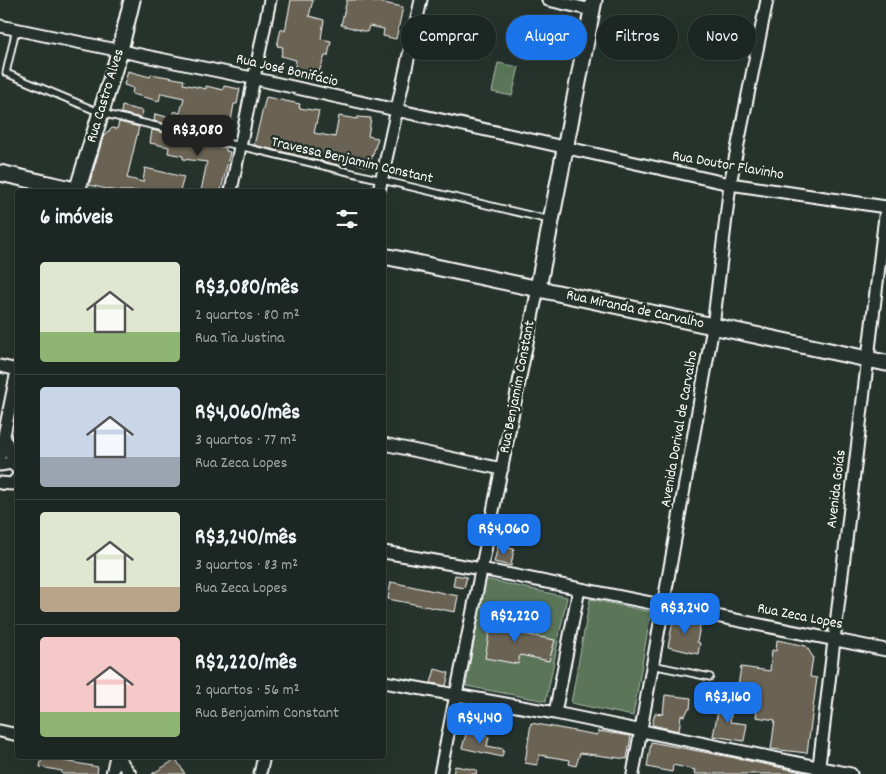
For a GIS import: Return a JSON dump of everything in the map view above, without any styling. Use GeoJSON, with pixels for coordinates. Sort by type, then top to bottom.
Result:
{"type":"FeatureCollection","features":[{"type":"Feature","properties":{"kind":"main road","name":"Rua Castro Alves"},"geometry":{"type":"LineString","coordinates":[[79,189],[120,50],[132,0]]}},
{"type":"Feature","properties":{"kind":"main road","name":"Rua Benjamim Constant"},"geometry":{"type":"LineString","coordinates":[[538,288],[593,5]]}},
{"type":"Feature","properties":{"kind":"main road"},"geometry":{"type":"LineString","coordinates":[[0,173],[69,189]]}},
{"type":"Feature","properties":{"kind":"main road","name":"Rua Miranda de Carvalho"},"geometry":{"type":"LineString","coordinates":[[386,256],[886,363]]}},
{"type":"Feature","properties":{"kind":"street"},"geometry":{"type":"LineString","coordinates":[[230,189],[252,78],[270,0]]}},
{"type":"Feature","properties":{"kind":"street"},"geometry":{"type":"LineString","coordinates":[[381,186],[421,0]]}},
{"type":"Feature","properties":{"kind":"street"},"geometry":{"type":"LineString","coordinates":[[548,0],[593,5]]}},
{"type":"Feature","properties":{"kind":"street","name":"Avenida Dorival de Carvalho"},"geometry":{"type":"LineString","coordinates":[[633,774],[713,327],[730,184],[767,0]]}},
{"type":"Feature","properties":{"kind":"street","name":"Rua José Bonifácio"},"geometry":{"type":"LineString","coordinates":[[0,26],[252,78],[566,149]]}},
{"type":"Feature","properties":{"kind":"street","name":"Rua Doutor Flavinho"},"geometry":{"type":"LineString","coordinates":[[566,149],[730,184],[886,207]]}},
{"type":"Feature","properties":{"kind":"street","name":"Avenida Goiás"},"geometry":{"type":"LineString","coordinates":[[818,770],[886,207]]}},
{"type":"Feature","properties":{"kind":"street","name":"Rua Benjamim Constant"},"geometry":{"type":"LineString","coordinates":[[440,774],[538,288]]}},
{"type":"Feature","properties":{"kind":"street"},"geometry":{"type":"LineString","coordinates":[[0,366],[15,368]]}},
{"type":"Feature","properties":{"kind":"street"},"geometry":{"type":"LineString","coordinates":[[0,454],[15,378]]}},
{"type":"Feature","properties":{"kind":"street"},"geometry":{"type":"LineString","coordinates":[[4,431],[8,451],[15,468]]}},
{"type":"Feature","properties":{"kind":"street"},"geometry":{"type":"LineString","coordinates":[[386,444],[502,469]]}},
{"type":"Feature","properties":{"kind":"street"},"geometry":{"type":"LineString","coordinates":[[0,464],[6,462],[15,471]]}},
{"type":"Feature","properties":{"kind":"street"},"geometry":{"type":"LineString","coordinates":[[0,482],[8,485],[15,476]]}},
{"type":"Feature","properties":{"kind":"street","name":"Rua Zeca Lopes"},"geometry":{"type":"LineString","coordinates":[[386,552],[481,569],[834,638],[886,650]]}},
{"type":"Feature","properties":{"kind":"street"},"geometry":{"type":"LineString","coordinates":[[555,712],[580,589]]}},
{"type":"Feature","properties":{"kind":"street"},"geometry":{"type":"LineString","coordinates":[[386,682],[555,712],[818,770],[851,774]]}},
{"type":"Feature","properties":{"kind":"street"},"geometry":{"type":"LineString","coordinates":[[0,731],[15,734]]}},
{"type":"Feature","properties":{"kind":"street"},"geometry":{"type":"LineString","coordinates":[[112,774],[116,759]]}},
{"type":"Feature","properties":{"kind":"street"},"geometry":{"type":"LineString","coordinates":[[119,759],[130,774]]}},
{"type":"Feature","properties":{"kind":"street"},"geometry":{"type":"LineString","coordinates":[[260,774],[263,759]]}},
{"type":"Feature","properties":{"kind":"lane","name":"Travessa Benjamim Constant"},"geometry":{"type":"LineString","coordinates":[[16,29],[6,73],[101,113],[239,147],[381,186],[552,221]]}},
{"type":"Feature","properties":{"kind":"lane"},"geometry":{"type":"LineString","coordinates":[[652,665],[710,677]]}},
{"type":"Feature","properties":{"kind":"green space"},"geometry":{"type":"Polygon","coordinates":[[[498,63],[519,67],[512,96],[492,92],[498,63]]]}},
{"type":"Feature","properties":{"kind":"green space"},"geometry":{"type":"Polygon","coordinates":[[[485,579],[567,597],[546,701],[466,686],[485,579]]]}},
{"type":"Feature","properties":{"kind":"green space"},"geometry":{"type":"Polygon","coordinates":[[[590,599],[651,612],[633,716],[571,703],[590,599]]]}},
{"type":"Feature","properties":{"kind":"building"},"geometry":{"type":"Polygon","coordinates":[[[291,0],[313,0],[309,16],[324,20],[321,39],[331,41],[328,56],[325,56],[317,77],[294,72],[296,60],[281,56],[283,47],[277,46],[281,29],[285,31],[291,0]]]}},
{"type":"Feature","properties":{"kind":"building"},"geometry":{"type":"Polygon","coordinates":[[[347,0],[369,0],[403,7],[396,39],[383,36],[384,29],[369,26],[367,32],[341,25],[347,0]]]}},
{"type":"Feature","properties":{"kind":"building"},"geometry":{"type":"Polygon","coordinates":[[[128,71],[150,77],[151,74],[184,80],[183,84],[206,89],[206,86],[223,90],[224,86],[240,89],[237,104],[234,104],[228,138],[154,121],[155,114],[172,118],[174,111],[180,113],[184,98],[161,93],[159,101],[132,94],[133,88],[124,85],[128,71]]]}},
{"type":"Feature","properties":{"kind":"building"},"geometry":{"type":"Polygon","coordinates":[[[266,97],[300,104],[299,108],[319,111],[314,133],[335,137],[339,116],[357,119],[357,117],[371,118],[368,136],[378,138],[369,167],[348,161],[346,167],[254,145],[266,97]]]}},
{"type":"Feature","properties":{"kind":"building"},"geometry":{"type":"Polygon","coordinates":[[[122,106],[143,111],[141,118],[121,113],[122,106]]]}},
{"type":"Feature","properties":{"kind":"building"},"geometry":{"type":"Polygon","coordinates":[[[119,122],[139,127],[127,178],[143,182],[145,168],[184,177],[181,189],[107,189],[89,185],[103,137],[112,128],[117,129],[119,122]]]}},
{"type":"Feature","properties":{"kind":"building"},"geometry":{"type":"Polygon","coordinates":[[[152,130],[226,148],[226,151],[230,152],[221,189],[201,189],[207,162],[183,159],[183,156],[168,153],[169,147],[150,143],[152,130]]]}},
{"type":"Feature","properties":{"kind":"building"},"geometry":{"type":"Polygon","coordinates":[[[498,546],[514,549],[511,566],[494,562],[498,546]]]}},
{"type":"Feature","properties":{"kind":"building"},"geometry":{"type":"Polygon","coordinates":[[[455,575],[467,577],[464,588],[453,586],[455,575]]]}},
{"type":"Feature","properties":{"kind":"building"},"geometry":{"type":"Polygon","coordinates":[[[391,582],[458,596],[455,612],[388,599],[391,582]]]}},
{"type":"Feature","properties":{"kind":"building"},"geometry":{"type":"Polygon","coordinates":[[[674,615],[701,621],[697,642],[700,643],[698,654],[668,647],[674,615]]]}},
{"type":"Feature","properties":{"kind":"building"},"geometry":{"type":"Polygon","coordinates":[[[492,617],[526,623],[524,634],[555,640],[549,661],[520,655],[518,664],[485,658],[492,617]]]}},
{"type":"Feature","properties":{"kind":"building"},"geometry":{"type":"Polygon","coordinates":[[[777,640],[806,646],[813,657],[810,677],[817,678],[807,753],[771,749],[775,720],[756,717],[758,704],[754,704],[756,690],[738,686],[741,667],[770,671],[772,650],[776,651],[777,640]]]}},
{"type":"Feature","properties":{"kind":"building"},"geometry":{"type":"Polygon","coordinates":[[[435,669],[449,673],[446,686],[431,683],[435,669]]]}},
{"type":"Feature","properties":{"kind":"building"},"geometry":{"type":"Polygon","coordinates":[[[665,695],[691,698],[690,709],[688,709],[685,716],[681,715],[679,731],[652,725],[655,713],[663,714],[665,695]]]}},
{"type":"Feature","properties":{"kind":"building"},"geometry":{"type":"Polygon","coordinates":[[[720,701],[733,703],[730,722],[747,724],[744,741],[713,736],[720,701]]]}},
{"type":"Feature","properties":{"kind":"building"},"geometry":{"type":"Polygon","coordinates":[[[531,723],[597,735],[598,731],[631,736],[627,759],[580,753],[576,766],[569,764],[570,760],[539,755],[537,765],[525,763],[531,723]]]}},
{"type":"Feature","properties":{"kind":"building"},"geometry":{"type":"Polygon","coordinates":[[[467,731],[489,737],[487,746],[504,749],[502,757],[462,748],[467,731]]]}},
{"type":"Feature","properties":{"kind":"building"},"geometry":{"type":"Polygon","coordinates":[[[651,742],[811,774],[694,774],[695,770],[673,765],[672,772],[647,767],[651,742]]]}},
{"type":"Feature","properties":{"kind":"building"},"geometry":{"type":"Polygon","coordinates":[[[41,759],[64,759],[64,761],[98,767],[97,774],[62,774],[62,771],[40,767],[41,759]]]}},
{"type":"Feature","properties":{"kind":"building"},"geometry":{"type":"Polygon","coordinates":[[[176,759],[185,774],[152,774],[176,759]]]}},
{"type":"Feature","properties":{"kind":"building"},"geometry":{"type":"Polygon","coordinates":[[[455,766],[477,770],[476,774],[453,774],[455,766]]]}}]}
